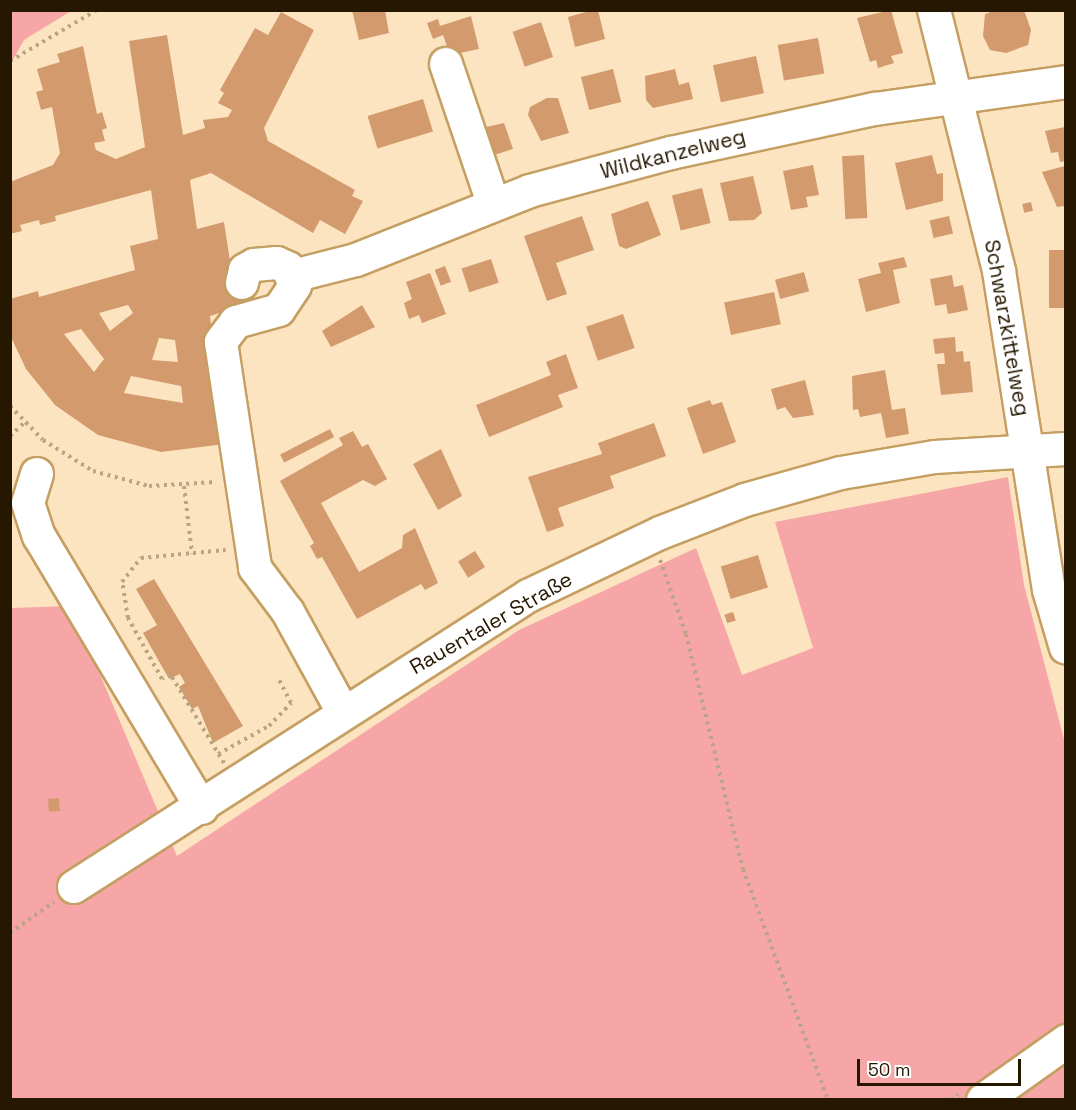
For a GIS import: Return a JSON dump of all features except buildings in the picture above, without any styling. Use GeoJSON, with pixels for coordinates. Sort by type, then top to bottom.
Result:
{"type":"FeatureCollection","features":[{"type":"Feature","properties":{"kind":"main road"},"geometry":{"type":"LineString","coordinates":[[983,1100],[1065,1041]]}},
{"type":"Feature","properties":{"kind":"street","name":"Schwarzkittelweg"},"geometry":{"type":"LineString","coordinates":[[934,10],[999,271],[1049,590],[1065,648]]}},
{"type":"Feature","properties":{"kind":"street"},"geometry":{"type":"LineString","coordinates":[[446,64],[494,203]]}},
{"type":"Feature","properties":{"kind":"street","name":"Wildkanzelweg"},"geometry":{"type":"LineString","coordinates":[[293,276],[356,260],[494,203],[700,146],[956,96],[1065,82]]}},
{"type":"Feature","properties":{"kind":"street"},"geometry":{"type":"LineString","coordinates":[[245,302],[279,310],[291,298],[293,276],[277,263],[254,264],[245,270],[245,302],[227,330],[220,353],[255,568],[288,612],[343,712]]}},
{"type":"Feature","properties":{"kind":"street","name":"Rauentaler Straße"},"geometry":{"type":"LineString","coordinates":[[74,887],[202,808],[343,712],[528,596],[648,538],[745,500],[841,473],[935,457],[1065,449]]}},
{"type":"Feature","properties":{"kind":"street"},"geometry":{"type":"LineString","coordinates":[[37,474],[28,503],[39,537],[202,808]]}},
{"type":"Feature","properties":{"kind":"path"},"geometry":{"type":"LineString","coordinates":[[10,61],[97,10]]}},
{"type":"Feature","properties":{"kind":"path"},"geometry":{"type":"LineString","coordinates":[[10,406],[24,423],[64,456],[93,471],[131,483],[184,486],[240,475]]}},
{"type":"Feature","properties":{"kind":"path"},"geometry":{"type":"LineString","coordinates":[[10,436],[24,423]]}},
{"type":"Feature","properties":{"kind":"path"},"geometry":{"type":"LineString","coordinates":[[184,486],[192,554]]}},
{"type":"Feature","properties":{"kind":"path"},"geometry":{"type":"LineString","coordinates":[[648,538],[671,579],[743,869],[828,1100]]}},
{"type":"Feature","properties":{"kind":"path"},"geometry":{"type":"LineString","coordinates":[[237,784],[170,674],[162,679],[123,599],[122,582],[132,562],[251,543]]}},
{"type":"Feature","properties":{"kind":"path"},"geometry":{"type":"LineString","coordinates":[[219,754],[268,726],[291,703],[278,678]]}},
{"type":"Feature","properties":{"kind":"path"},"geometry":{"type":"LineString","coordinates":[[10,933],[74,887]]}},
{"type":"Feature","properties":{"kind":"shaded area"},"geometry":{"type":"Polygon","coordinates":[[[11,10],[71,11],[24,40],[11,63],[11,10]]]}},
{"type":"Feature","properties":{"kind":"shaded area"},"geometry":{"type":"Polygon","coordinates":[[[1008,477],[1024,585],[1065,743],[1065,1099],[11,1099],[10,608],[71,606],[177,856],[519,630],[696,548],[742,675],[813,648],[775,522],[1008,477]]]}}]}
